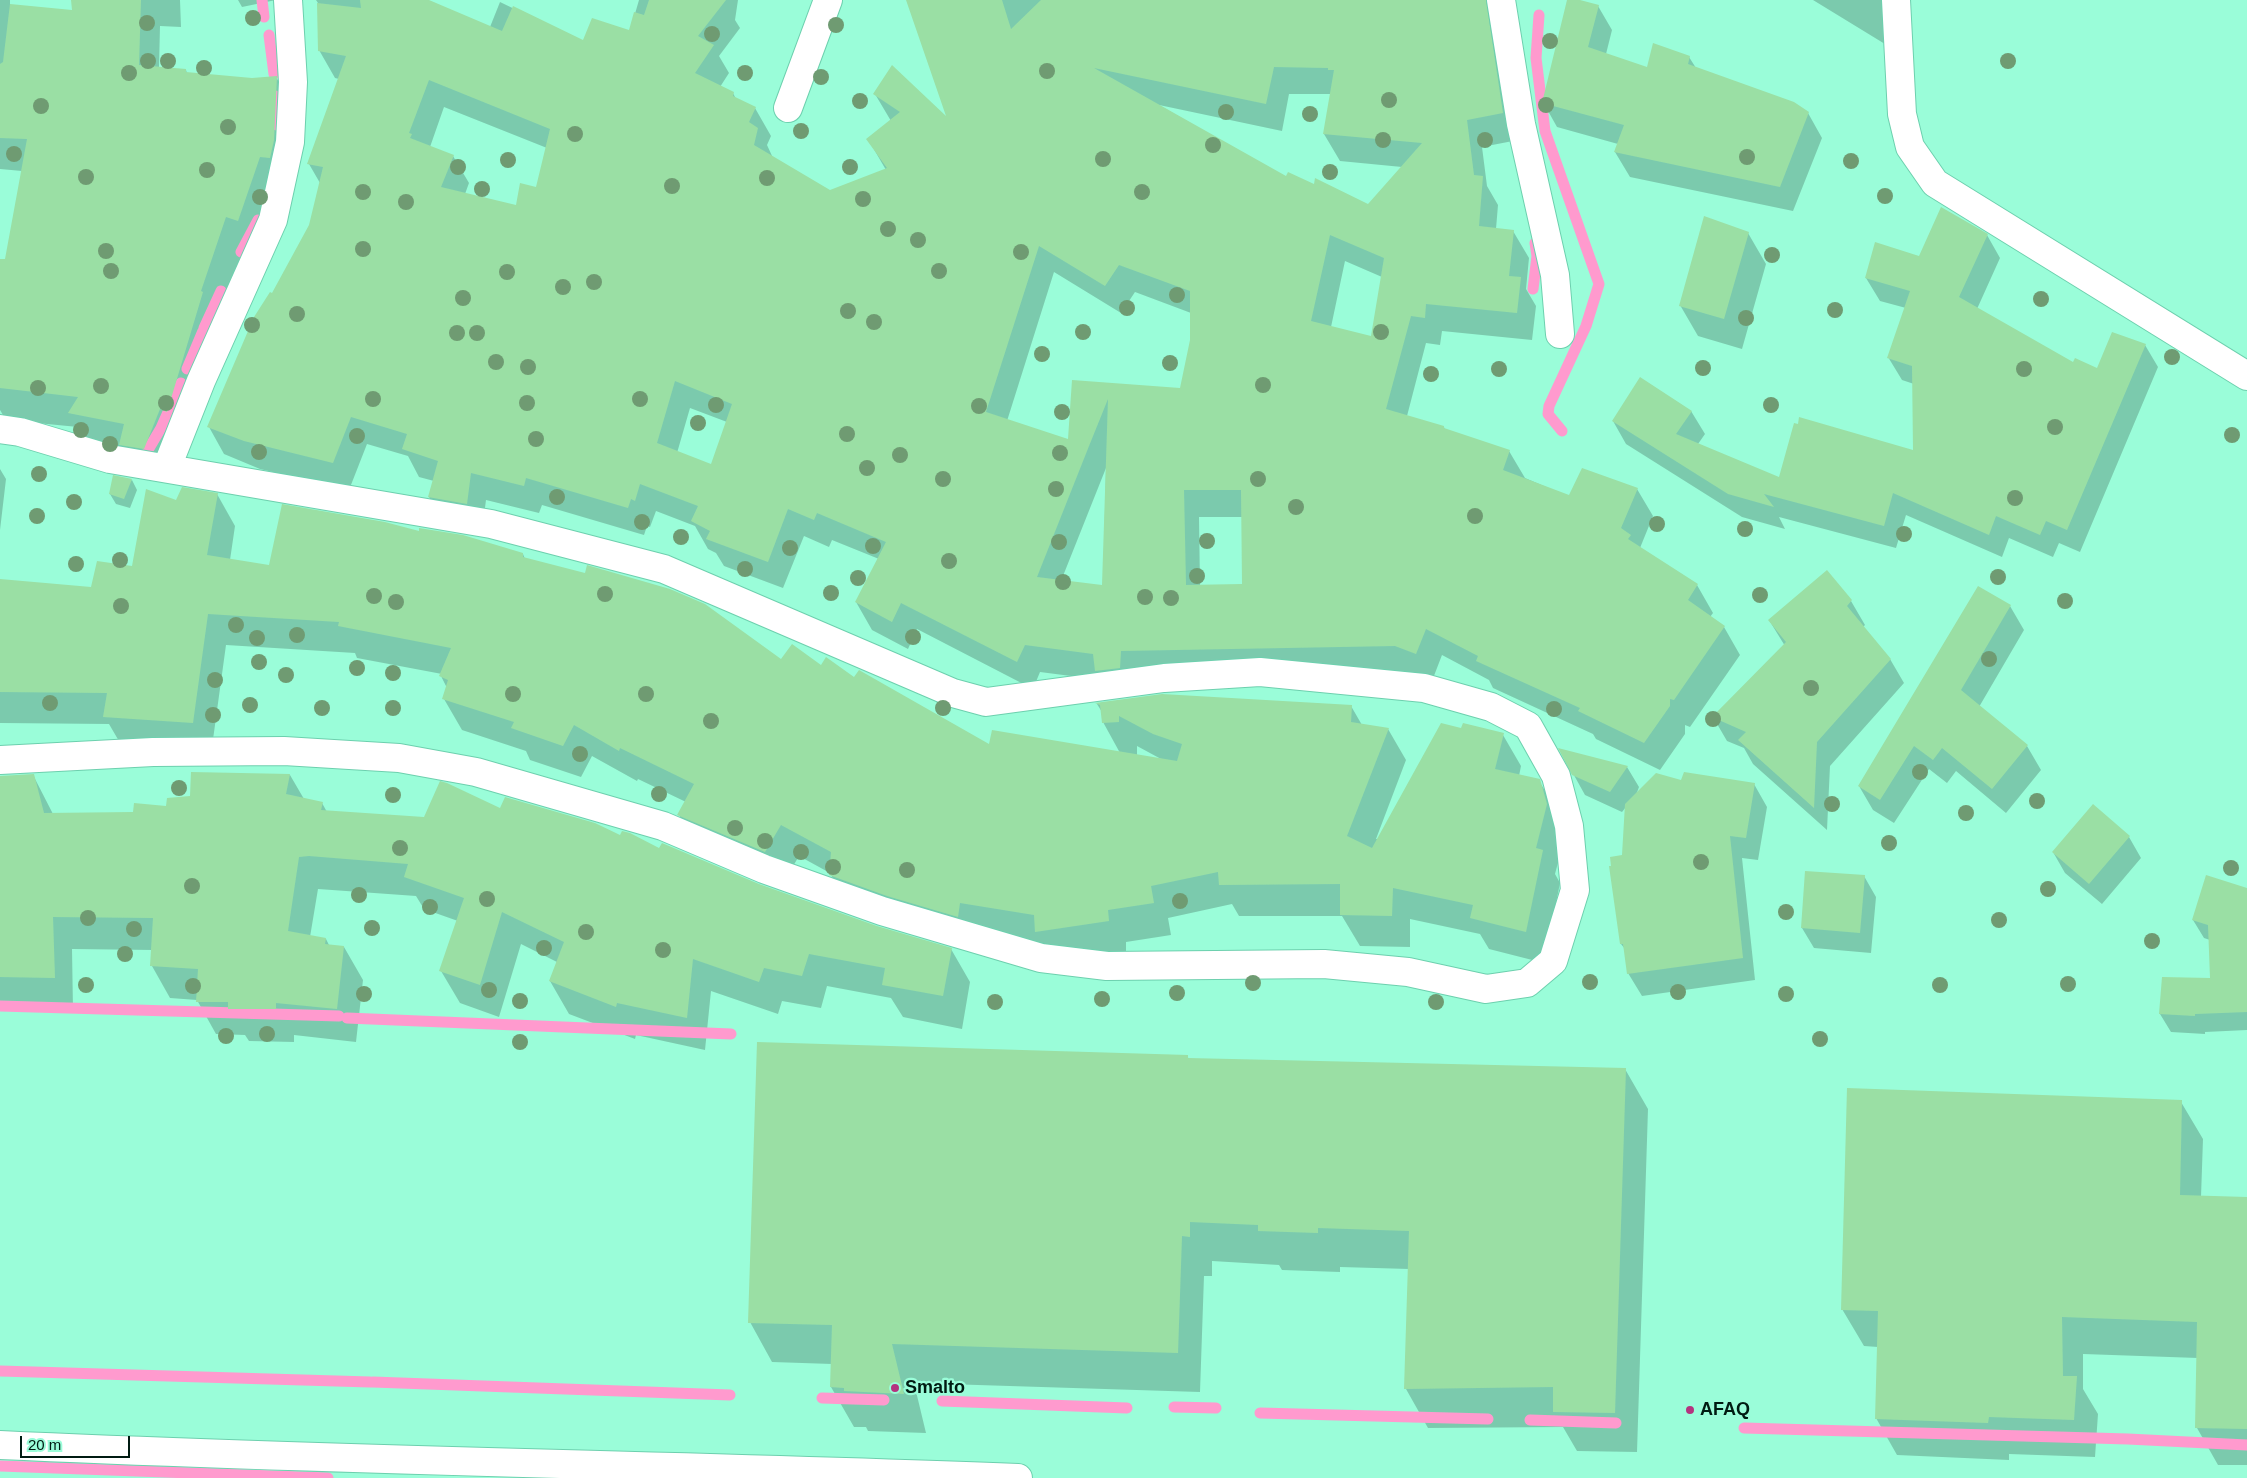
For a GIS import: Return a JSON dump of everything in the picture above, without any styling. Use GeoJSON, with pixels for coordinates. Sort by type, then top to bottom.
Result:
{"type":"FeatureCollection","features":[{"type":"Feature","properties":{"kind":"street"},"geometry":{"type":"LineString","coordinates":[[167,467],[201,381],[273,220],[290,142],[293,82],[288,0]]}},
{"type":"Feature","properties":{"kind":"street"},"geometry":{"type":"LineString","coordinates":[[788,108],[828,0]]}},
{"type":"Feature","properties":{"kind":"street"},"geometry":{"type":"LineString","coordinates":[[1501,0],[1521,124],[1555,274],[1560,334]]}},
{"type":"Feature","properties":{"kind":"street"},"geometry":{"type":"LineString","coordinates":[[1896,0],[1902,114],[1910,147],[1935,183],[2247,376]]}},
{"type":"Feature","properties":{"kind":"street"},"geometry":{"type":"LineString","coordinates":[[0,430],[20,432],[110,459],[167,467],[491,524],[664,569],[953,693],[986,702],[1164,678],[1260,672],[1424,688],[1491,707],[1528,726],[1556,776],[1568,826],[1575,890],[1553,961],[1526,983],[1486,989],[1408,972],[1324,964],[1107,966],[1050,959],[882,912],[764,868],[663,826],[476,772],[399,758],[284,751],[153,752],[0,760]]}},
{"type":"Feature","properties":{"kind":"street"},"geometry":{"type":"LineString","coordinates":[[0,1445],[228,1456],[766,1468],[1018,1478]]}},
{"type":"Feature","properties":{"kind":"building"},"geometry":{"type":"Polygon","coordinates":[[[71,0],[141,0],[139,65],[186,69],[186,72],[252,78],[277,76],[274,140],[270,158],[260,157],[238,221],[226,217],[201,291],[203,292],[167,412],[160,409],[144,449],[119,445],[124,424],[68,413],[78,397],[0,388],[0,259],[5,259],[27,139],[0,138],[0,64],[3,62],[10,4],[72,10],[71,0]]]}},
{"type":"Feature","properties":{"kind":"building"},"geometry":{"type":"Polygon","coordinates":[[[360,0],[429,0],[502,31],[513,6],[583,40],[592,18],[629,30],[634,12],[644,15],[649,0],[726,0],[698,36],[714,45],[695,73],[734,92],[733,96],[756,107],[749,122],[758,128],[754,145],[830,190],[887,168],[866,139],[900,112],[873,94],[892,65],[946,116],[906,0],[1002,0],[1011,29],[1041,0],[1486,0],[1503,113],[1467,120],[1474,175],[1483,176],[1479,226],[1514,230],[1509,276],[1521,277],[1517,313],[1426,304],[1425,318],[1411,316],[1386,409],[1444,426],[1444,428],[1510,450],[1503,470],[1569,495],[1582,468],[1638,488],[1621,528],[1631,535],[1628,539],[1698,584],[1688,600],[1725,626],[1674,700],[1670,699],[1670,706],[1644,743],[1578,711],[1580,708],[1476,661],[1478,656],[1426,629],[1416,654],[1395,646],[1121,651],[1120,668],[1095,671],[1093,654],[1025,645],[1017,662],[901,603],[892,622],[855,602],[886,542],[817,513],[814,520],[788,509],[768,562],[706,539],[710,531],[691,521],[698,506],[640,484],[635,501],[631,499],[628,508],[526,478],[524,486],[471,473],[467,504],[428,497],[438,461],[402,449],[407,434],[351,417],[333,463],[244,441],[207,427],[254,317],[270,292],[272,293],[309,225],[323,167],[307,164],[346,56],[318,51],[317,3],[361,8],[360,0]],[[1274,67],[1266,104],[1094,68],[1286,176],[1288,172],[1314,184],[1315,178],[1368,204],[1422,143],[1323,134],[1334,70],[1328,70],[1328,68],[1274,67]],[[429,80],[409,133],[412,134],[410,138],[454,155],[441,187],[516,205],[520,183],[536,187],[550,129],[429,80]],[[1330,235],[1311,321],[1371,336],[1384,258],[1330,235]],[[1039,246],[986,412],[1068,439],[1072,380],[1180,388],[1190,340],[1190,291],[1119,265],[1105,286],[1039,246]],[[675,381],[657,443],[711,464],[732,404],[675,381]],[[1108,399],[1089,446],[1037,577],[1102,585],[1108,399]],[[1184,490],[1186,585],[1242,584],[1241,490],[1184,490]]]}},
{"type":"Feature","properties":{"kind":"building"},"geometry":{"type":"Polygon","coordinates":[[[1567,0],[1580,0],[1599,5],[1588,47],[1647,67],[1653,43],[1690,56],[1688,64],[1794,102],[1809,112],[1780,187],[1614,152],[1624,125],[1542,103],[1567,0]]]}},
{"type":"Feature","properties":{"kind":"building"},"geometry":{"type":"Polygon","coordinates":[[[1941,207],[1988,234],[1959,297],[2073,362],[2075,358],[2097,368],[2112,332],[2146,344],[2067,530],[2046,521],[2040,535],[1996,516],[1989,535],[1893,493],[1884,526],[1764,494],[1774,507],[1728,494],[1612,421],[1640,377],[1692,411],[1676,434],[1779,477],[1794,423],[1798,424],[1799,417],[1913,450],[1912,366],[1887,358],[1910,291],[1865,278],[1875,242],[1919,256],[1941,207]]]}},
{"type":"Feature","properties":{"kind":"building"},"geometry":{"type":"Polygon","coordinates":[[[1704,216],[1749,232],[1724,319],[1679,306],[1704,216]]]}},
{"type":"Feature","properties":{"kind":"building"},"geometry":{"type":"Polygon","coordinates":[[[113,475],[132,479],[124,499],[109,494],[113,475]]]}},
{"type":"Feature","properties":{"kind":"building"},"geometry":{"type":"Polygon","coordinates":[[[182,487],[218,493],[207,555],[269,565],[282,504],[385,522],[419,531],[419,528],[463,535],[523,553],[523,557],[585,573],[587,565],[670,589],[705,604],[781,659],[792,644],[821,665],[826,657],[854,677],[859,670],[989,744],[992,730],[1177,761],[1182,744],[1153,734],[1119,716],[1119,722],[1102,723],[1100,705],[1095,703],[1162,694],[1352,705],[1351,722],[1389,728],[1347,836],[1372,848],[1441,723],[1461,728],[1463,723],[1504,733],[1495,769],[1540,779],[1547,804],[1536,848],[1543,850],[1526,932],[1470,918],[1473,905],[1393,888],[1392,916],[1340,915],[1340,884],[1219,885],[1218,872],[1151,886],[1154,903],[1108,910],[1109,921],[1035,932],[1034,915],[960,903],[958,917],[887,896],[829,875],[831,852],[781,825],[765,852],[677,815],[694,784],[620,748],[619,751],[574,725],[563,746],[511,728],[514,722],[442,699],[448,680],[439,676],[451,648],[338,626],[339,622],[208,614],[193,723],[103,717],[107,693],[0,692],[0,579],[91,587],[97,561],[132,566],[146,489],[176,500],[182,487]]]}},
{"type":"Feature","properties":{"kind":"building"},"geometry":{"type":"Polygon","coordinates":[[[1827,570],[1852,600],[1847,606],[1891,659],[1817,742],[1814,808],[1738,740],[1746,732],[1712,717],[1786,642],[1768,620],[1827,570]]]}},
{"type":"Feature","properties":{"kind":"building"},"geometry":{"type":"Polygon","coordinates":[[[1978,586],[2011,605],[1961,690],[2028,745],[1992,789],[1942,748],[1933,760],[1914,746],[1880,800],[1858,786],[1978,586]]]}},
{"type":"Feature","properties":{"kind":"building"},"geometry":{"type":"Polygon","coordinates":[[[1558,748],[1628,766],[1610,792],[1572,775],[1558,748]]]}},
{"type":"Feature","properties":{"kind":"building"},"geometry":{"type":"Polygon","coordinates":[[[191,772],[290,774],[286,794],[323,802],[321,810],[424,817],[440,781],[500,808],[505,797],[595,823],[620,835],[622,831],[630,833],[659,848],[662,843],[759,884],[877,926],[952,948],[943,996],[882,985],[885,968],[809,954],[802,976],[764,968],[759,982],[693,959],[687,1018],[617,1003],[616,1007],[549,981],[564,942],[502,912],[480,985],[439,971],[464,898],[404,877],[408,864],[309,856],[299,857],[288,931],[326,938],[325,944],[344,946],[337,1009],[276,1003],[276,1009],[228,1009],[228,1002],[196,1002],[198,969],[150,966],[153,918],[53,917],[55,978],[0,977],[0,776],[34,774],[44,813],[133,812],[134,803],[166,806],[167,798],[190,796],[191,772]]]}},
{"type":"Feature","properties":{"kind":"building"},"geometry":{"type":"Polygon","coordinates":[[[1684,772],[1755,783],[1746,838],[1730,836],[1743,958],[1627,974],[1623,944],[1620,944],[1609,866],[1611,866],[1610,857],[1622,855],[1625,804],[1656,773],[1681,780],[1684,772]]]}},
{"type":"Feature","properties":{"kind":"building"},"geometry":{"type":"Polygon","coordinates":[[[2093,804],[2130,836],[2089,884],[2052,852],[2093,804]]]}},
{"type":"Feature","properties":{"kind":"building"},"geometry":{"type":"Polygon","coordinates":[[[1805,871],[1865,875],[1860,933],[1801,928],[1805,871]]]}},
{"type":"Feature","properties":{"kind":"building"},"geometry":{"type":"Polygon","coordinates":[[[2206,875],[2247,888],[2247,1012],[2195,1014],[2195,1016],[2159,1014],[2162,977],[2210,978],[2208,925],[2192,920],[2206,875]]]}},
{"type":"Feature","properties":{"kind":"building"},"geometry":{"type":"Polygon","coordinates":[[[757,1042],[1188,1055],[1188,1058],[1626,1068],[1615,1413],[1553,1412],[1553,1387],[1404,1389],[1409,1231],[1318,1228],[1318,1233],[1258,1231],[1258,1225],[1190,1222],[1190,1237],[1182,1236],[1178,1353],[892,1344],[904,1394],[844,1391],[844,1388],[830,1387],[832,1325],[748,1323],[757,1042]]]}},
{"type":"Feature","properties":{"kind":"building"},"geometry":{"type":"Polygon","coordinates":[[[1847,1088],[2182,1100],[2180,1195],[2247,1197],[2247,1429],[2195,1428],[2197,1322],[2062,1317],[2063,1376],[2077,1376],[2074,1420],[1989,1417],[1988,1423],[1875,1419],[1878,1311],[1841,1310],[1847,1088]]]}},
{"type":"Feature","properties":{"kind":"waterway"},"geometry":{"type":"LineString","coordinates":[[262,0],[264,17]]}},
{"type":"Feature","properties":{"kind":"waterway"},"geometry":{"type":"LineString","coordinates":[[1539,15],[1536,58],[1545,131],[1599,284],[1586,326],[1549,406],[1548,414],[1562,431]]}},
{"type":"Feature","properties":{"kind":"waterway"},"geometry":{"type":"LineString","coordinates":[[269,35],[274,74]]}},
{"type":"Feature","properties":{"kind":"waterway"},"geometry":{"type":"LineString","coordinates":[[275,96],[277,125]]}},
{"type":"Feature","properties":{"kind":"waterway"},"geometry":{"type":"LineString","coordinates":[[241,252],[258,220]]}},
{"type":"Feature","properties":{"kind":"waterway"},"geometry":{"type":"LineString","coordinates":[[1533,289],[1537,256],[1535,243]]}},
{"type":"Feature","properties":{"kind":"waterway"},"geometry":{"type":"LineString","coordinates":[[204,328],[221,291]]}},
{"type":"Feature","properties":{"kind":"waterway"},"geometry":{"type":"LineString","coordinates":[[187,369],[203,331]]}},
{"type":"Feature","properties":{"kind":"waterway"},"geometry":{"type":"LineString","coordinates":[[148,450],[161,428],[181,383]]}},
{"type":"Feature","properties":{"kind":"waterway"},"geometry":{"type":"LineString","coordinates":[[0,1006],[339,1016]]}},
{"type":"Feature","properties":{"kind":"waterway"},"geometry":{"type":"LineString","coordinates":[[347,1018],[731,1034]]}},
{"type":"Feature","properties":{"kind":"waterway"},"geometry":{"type":"LineString","coordinates":[[0,1371],[370,1382]]}},
{"type":"Feature","properties":{"kind":"waterway"},"geometry":{"type":"LineString","coordinates":[[373,1382],[730,1395]]}},
{"type":"Feature","properties":{"kind":"waterway"},"geometry":{"type":"LineString","coordinates":[[822,1398],[884,1400]]}},
{"type":"Feature","properties":{"kind":"waterway"},"geometry":{"type":"LineString","coordinates":[[942,1401],[1127,1408]]}},
{"type":"Feature","properties":{"kind":"waterway"},"geometry":{"type":"LineString","coordinates":[[1174,1407],[1216,1408]]}},
{"type":"Feature","properties":{"kind":"waterway"},"geometry":{"type":"LineString","coordinates":[[1260,1413],[1488,1419]]}},
{"type":"Feature","properties":{"kind":"waterway"},"geometry":{"type":"LineString","coordinates":[[1530,1420],[1616,1423]]}},
{"type":"Feature","properties":{"kind":"waterway"},"geometry":{"type":"LineString","coordinates":[[1744,1428],[2128,1439],[2247,1445]]}},
{"type":"Feature","properties":{"kind":"waterway"},"geometry":{"type":"LineString","coordinates":[[0,1466],[328,1478]]}},
{"type":"Feature","properties":{"kind":"place","name":"Smalto"},"geometry":{"type":"Point","coordinates":[895,1388]}},
{"type":"Feature","properties":{"kind":"place","name":"AFAQ"},"geometry":{"type":"Point","coordinates":[1690,1410]}}]}
